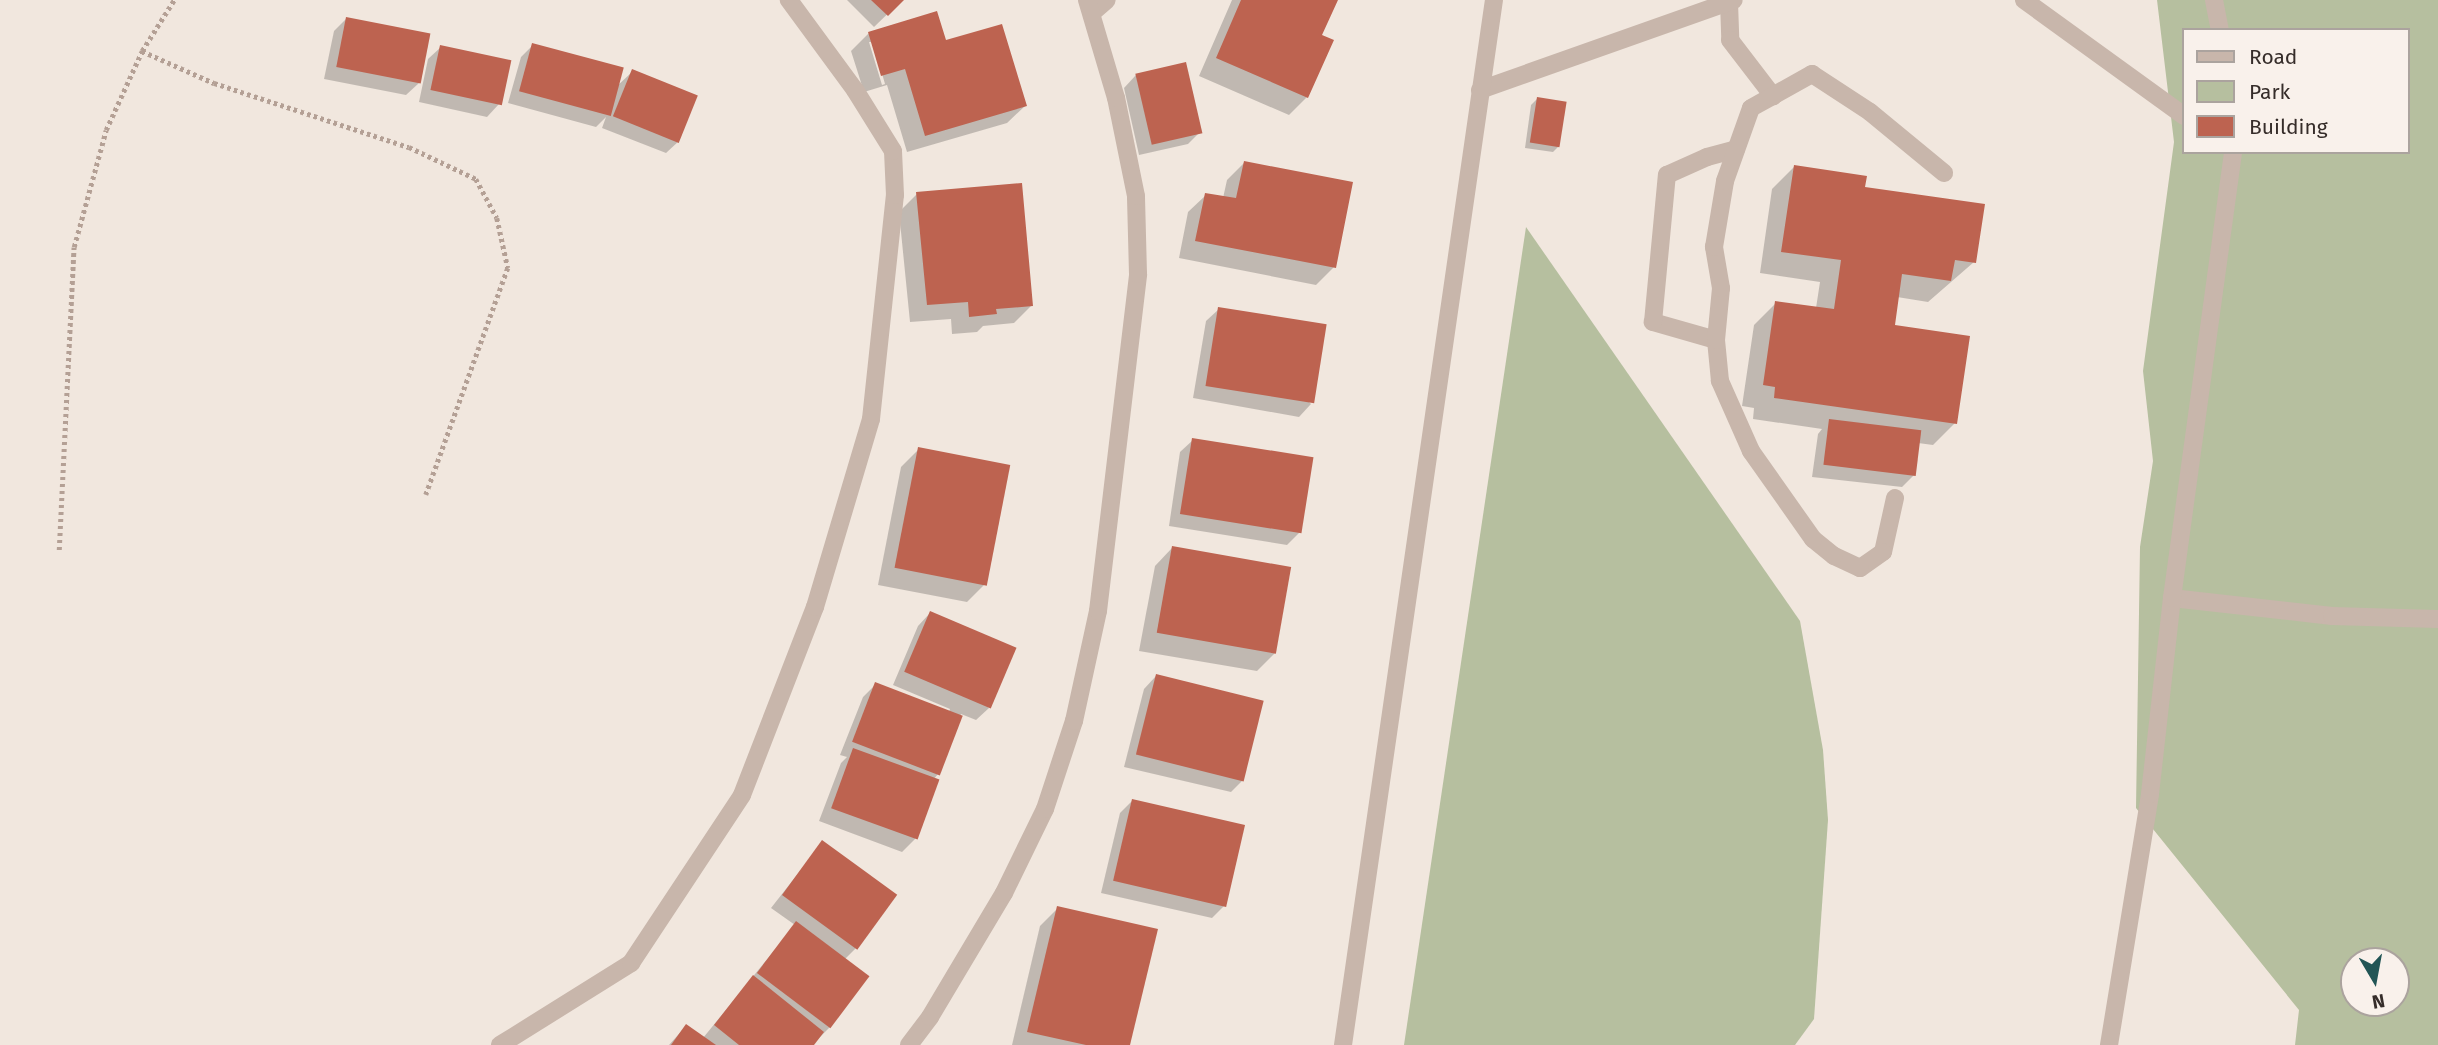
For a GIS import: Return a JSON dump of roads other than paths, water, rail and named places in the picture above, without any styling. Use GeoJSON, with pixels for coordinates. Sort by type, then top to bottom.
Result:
{"type":"FeatureCollection","features":[{"type":"Feature","properties":{"kind":"street"},"geometry":{"type":"LineString","coordinates":[[500,1045],[631,963],[742,795],[815,607],[871,419],[895,195],[892,151],[855,90],[789,0]]}},
{"type":"Feature","properties":{"kind":"street"},"geometry":{"type":"LineString","coordinates":[[909,1045],[929,1017],[1004,893],[1045,809],[1074,721],[1098,611],[1138,275],[1136,196],[1116,98],[1090,6],[1107,0]]}},
{"type":"Feature","properties":{"kind":"street"},"geometry":{"type":"LineString","coordinates":[[1343,1045],[1494,0]]}},
{"type":"Feature","properties":{"kind":"street"},"geometry":{"type":"LineString","coordinates":[[2024,0],[2182,115]]}},
{"type":"Feature","properties":{"kind":"street"},"geometry":{"type":"LineString","coordinates":[[2214,0],[2220,28]]}},
{"type":"Feature","properties":{"kind":"street"},"geometry":{"type":"LineString","coordinates":[[1480,90],[1731,1],[1730,40],[1773,96]]}},
{"type":"Feature","properties":{"kind":"street"},"geometry":{"type":"LineString","coordinates":[[1895,498],[1883,552],[1860,568],[1835,556],[1813,539],[1751,451],[1720,381],[1716,340],[1721,288],[1714,247],[1725,181],[1752,108],[1812,74],[1870,112],[1944,173]]}},
{"type":"Feature","properties":{"kind":"street"},"geometry":{"type":"LineString","coordinates":[[1716,340],[1653,322],[1667,175],[1707,157],[1736,149]]}},
{"type":"Feature","properties":{"kind":"street"},"geometry":{"type":"LineString","coordinates":[[2109,1045],[2150,794],[2172,598],[2233,154]]}},
{"type":"Feature","properties":{"kind":"street"},"geometry":{"type":"LineString","coordinates":[[2172,598],[2332,616],[2438,619]]}}]}
